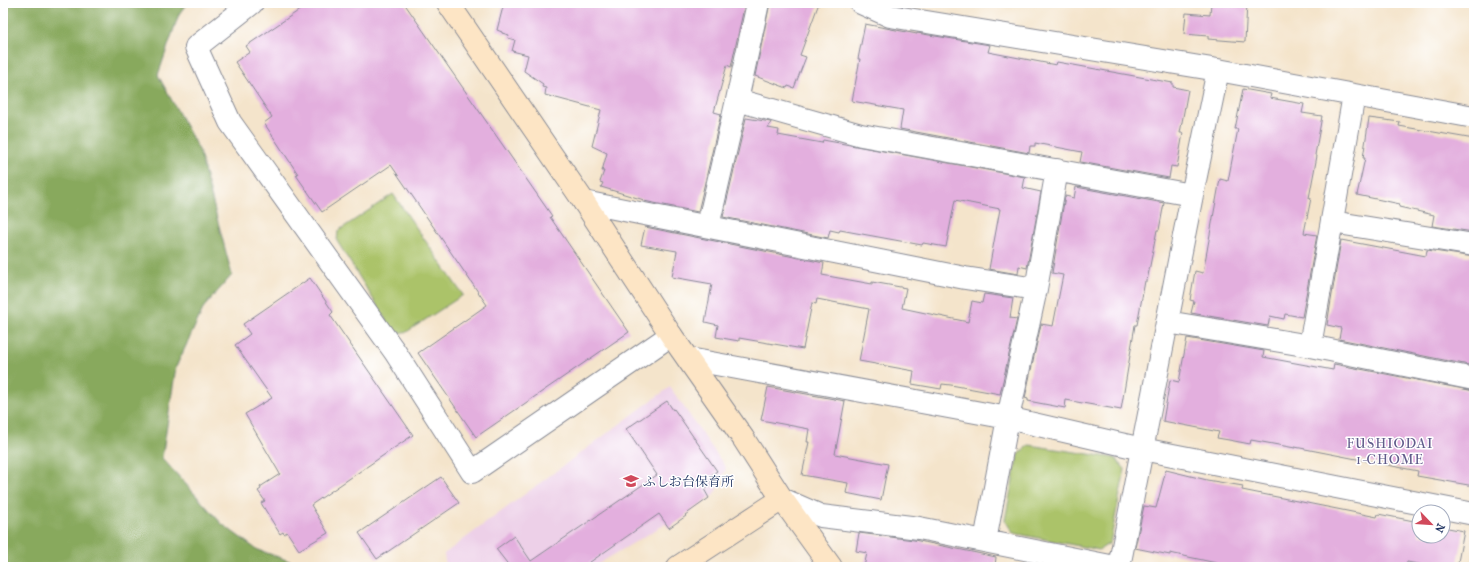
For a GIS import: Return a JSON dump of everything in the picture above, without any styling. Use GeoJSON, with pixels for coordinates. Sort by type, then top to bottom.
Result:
{"type":"FeatureCollection","features":[{"type":"Feature","properties":{"kind":"street"},"geometry":{"type":"LineString","coordinates":[[252,3],[196,47],[230,122],[395,352],[472,472],[671,335]]}},
{"type":"Feature","properties":{"kind":"street"},"geometry":{"type":"LineString","coordinates":[[448,3],[584,202],[671,335],[743,438],[782,500],[831,567]]}},
{"type":"Feature","properties":{"kind":"street"},"geometry":{"type":"LineString","coordinates":[[708,226],[758,3]]}},
{"type":"Feature","properties":{"kind":"street"},"geometry":{"type":"LineString","coordinates":[[861,3],[890,16],[1218,70],[1474,117]]}},
{"type":"Feature","properties":{"kind":"street"},"geometry":{"type":"LineString","coordinates":[[1119,567],[1218,70]]}},
{"type":"Feature","properties":{"kind":"street"},"geometry":{"type":"LineString","coordinates":[[1310,346],[1354,95]]}},
{"type":"Feature","properties":{"kind":"street"},"geometry":{"type":"LineString","coordinates":[[737,100],[861,135],[1192,195]]}},
{"type":"Feature","properties":{"kind":"street"},"geometry":{"type":"LineString","coordinates":[[986,541],[1008,418],[1036,289],[1057,170]]}},
{"type":"Feature","properties":{"kind":"street"},"geometry":{"type":"LineString","coordinates":[[584,202],[965,278],[1036,289]]}},
{"type":"Feature","properties":{"kind":"street"},"geometry":{"type":"LineString","coordinates":[[1332,222],[1474,245]]}},
{"type":"Feature","properties":{"kind":"street"},"geometry":{"type":"LineString","coordinates":[[1167,322],[1310,346],[1474,379]]}},
{"type":"Feature","properties":{"kind":"street"},"geometry":{"type":"LineString","coordinates":[[689,359],[1008,418],[1142,449],[1474,514]]}},
{"type":"Feature","properties":{"kind":"street"},"geometry":{"type":"LineString","coordinates":[[782,500],[821,516],[919,528],[1114,567]]}},
{"type":"Feature","properties":{"kind":"street"},"geometry":{"type":"LineString","coordinates":[[678,567],[782,500]]}},
{"type":"Feature","properties":{"kind":"shaded area","name":"ふしお台保育所"},"geometry":{"type":"Polygon","coordinates":[[[670,387],[726,468],[714,495],[593,567],[446,567],[444,554],[670,387]]]}},
{"type":"Feature","properties":{"kind":"green space"},"geometry":{"type":"Polygon","coordinates":[[[3,3],[187,3],[179,14],[158,75],[199,150],[232,275],[204,307],[176,367],[162,458],[222,524],[256,549],[295,563],[316,561],[329,567],[3,567],[3,3]]]}},
{"type":"Feature","properties":{"kind":"green space"},"geometry":{"type":"Polygon","coordinates":[[[393,194],[463,295],[405,333],[393,331],[337,241],[338,231],[393,194]]]}},
{"type":"Feature","properties":{"kind":"green space"},"geometry":{"type":"Polygon","coordinates":[[[1029,445],[1115,458],[1125,469],[1110,543],[1099,550],[1013,533],[1005,520],[1018,454],[1029,445]]]}},
{"type":"Feature","properties":{"kind":"building"},"geometry":{"type":"Polygon","coordinates":[[[310,3],[404,3],[552,216],[550,217],[629,332],[476,437],[418,353],[487,305],[391,165],[322,212],[296,175],[298,174],[264,123],[272,117],[235,62],[250,52],[246,46],[310,3]]]}},
{"type":"Feature","properties":{"kind":"building"},"geometry":{"type":"Polygon","coordinates":[[[504,3],[745,3],[731,67],[727,65],[714,112],[721,114],[698,212],[644,201],[601,187],[603,183],[600,182],[604,171],[602,171],[607,153],[592,146],[601,110],[545,95],[546,88],[542,87],[543,84],[524,71],[528,55],[512,51],[515,40],[508,38],[509,35],[497,30],[504,3]]]}},
{"type":"Feature","properties":{"kind":"building"},"geometry":{"type":"Polygon","coordinates":[[[770,3],[819,3],[800,55],[806,57],[794,88],[788,86],[787,88],[755,76],[770,3]]]}},
{"type":"Feature","properties":{"kind":"building"},"geometry":{"type":"Polygon","coordinates":[[[1211,3],[1247,3],[1245,42],[1208,39],[1208,36],[1184,34],[1186,13],[1210,15],[1211,3]]]}},
{"type":"Feature","properties":{"kind":"building"},"geometry":{"type":"Polygon","coordinates":[[[865,24],[917,34],[990,45],[988,52],[1056,65],[1057,62],[1173,83],[1173,87],[1188,90],[1180,133],[1183,133],[1177,167],[1171,166],[1169,178],[1080,162],[1082,152],[1035,143],[1035,146],[1030,146],[1029,153],[900,129],[903,110],[852,101],[865,24]]]}},
{"type":"Feature","properties":{"kind":"building"},"geometry":{"type":"Polygon","coordinates":[[[1243,89],[1271,94],[1270,98],[1304,104],[1302,113],[1322,116],[1315,155],[1317,156],[1309,198],[1311,198],[1304,233],[1317,235],[1302,317],[1285,314],[1284,319],[1270,316],[1268,326],[1191,313],[1194,301],[1190,300],[1195,271],[1203,273],[1220,179],[1228,181],[1238,129],[1235,129],[1243,89]]]}},
{"type":"Feature","properties":{"kind":"building"},"geometry":{"type":"Polygon","coordinates":[[[746,118],[771,122],[768,128],[779,130],[778,135],[822,143],[823,140],[1025,177],[1023,188],[1041,192],[1027,268],[1019,266],[1018,274],[989,269],[1000,209],[955,200],[946,247],[923,243],[922,245],[840,230],[839,232],[830,230],[828,238],[723,217],[746,118]]]}},
{"type":"Feature","properties":{"kind":"building"},"geometry":{"type":"Polygon","coordinates":[[[1369,118],[1400,122],[1399,126],[1474,139],[1474,232],[1432,226],[1434,215],[1399,207],[1400,204],[1357,195],[1365,158],[1363,158],[1369,118]]]}},
{"type":"Feature","properties":{"kind":"building"},"geometry":{"type":"Polygon","coordinates":[[[1076,187],[1164,203],[1147,281],[1145,281],[1137,325],[1135,325],[1121,410],[1066,400],[1065,408],[1028,401],[1028,399],[1025,398],[1041,324],[1053,326],[1063,275],[1052,273],[1065,196],[1074,198],[1076,187]]]}},
{"type":"Feature","properties":{"kind":"building"},"geometry":{"type":"Polygon","coordinates":[[[645,227],[824,263],[822,275],[872,284],[872,282],[906,288],[902,308],[968,322],[972,301],[982,303],[984,294],[1013,298],[1010,318],[1017,319],[1000,394],[951,385],[942,384],[941,389],[912,384],[914,371],[859,361],[869,309],[817,299],[816,304],[812,303],[803,349],[739,338],[739,341],[716,337],[718,325],[705,322],[712,284],[672,277],[677,251],[641,245],[645,227]]]}},
{"type":"Feature","properties":{"kind":"building"},"geometry":{"type":"Polygon","coordinates":[[[1341,240],[1426,256],[1427,250],[1474,257],[1474,366],[1339,339],[1341,328],[1327,325],[1341,240]]]}},
{"type":"Feature","properties":{"kind":"building"},"geometry":{"type":"Polygon","coordinates":[[[310,278],[333,312],[330,315],[413,435],[311,505],[328,533],[299,550],[287,532],[280,534],[261,503],[265,501],[258,491],[261,489],[260,487],[280,474],[245,414],[272,398],[235,345],[250,334],[243,324],[310,278]]]}},
{"type":"Feature","properties":{"kind":"building"},"geometry":{"type":"Polygon","coordinates":[[[1187,338],[1264,351],[1263,357],[1333,370],[1334,364],[1474,391],[1474,486],[1417,476],[1418,471],[1295,447],[1251,440],[1250,444],[1217,438],[1219,432],[1163,421],[1170,380],[1179,382],[1187,338]]]}},
{"type":"Feature","properties":{"kind":"building"},"geometry":{"type":"Polygon","coordinates":[[[768,387],[845,401],[835,454],[888,464],[881,500],[846,493],[848,483],[802,475],[809,442],[807,442],[809,429],[761,420],[768,387]]]}},
{"type":"Feature","properties":{"kind":"building"},"geometry":{"type":"Polygon","coordinates":[[[667,401],[717,471],[710,476],[713,479],[710,481],[712,484],[704,489],[709,498],[669,528],[659,514],[583,567],[510,567],[496,549],[514,536],[531,561],[657,475],[626,429],[667,401]]]}},
{"type":"Feature","properties":{"kind":"building"},"geometry":{"type":"Polygon","coordinates":[[[1166,470],[1207,480],[1243,486],[1242,490],[1377,517],[1378,514],[1411,520],[1411,544],[1451,544],[1451,529],[1464,531],[1457,567],[1434,567],[1407,562],[1406,567],[1235,567],[1170,553],[1170,555],[1135,548],[1144,506],[1156,508],[1166,470]]]}},
{"type":"Feature","properties":{"kind":"building"},"geometry":{"type":"Polygon","coordinates":[[[441,477],[459,503],[377,559],[359,533],[441,477]]]}},
{"type":"Feature","properties":{"kind":"building"},"geometry":{"type":"Polygon","coordinates":[[[859,533],[914,540],[996,557],[995,567],[864,567],[867,553],[856,551],[859,533]]]}},
{"type":"Feature","properties":{"kind":"place","name":"ふしお台保育所"},"geometry":{"type":"Point","coordinates":[631,481]}},
{"type":"Feature","properties":{"kind":"district","name":"FUSHIODAI 1-CHOME"},"geometry":{"type":"Point","coordinates":[1390,452]}}]}
